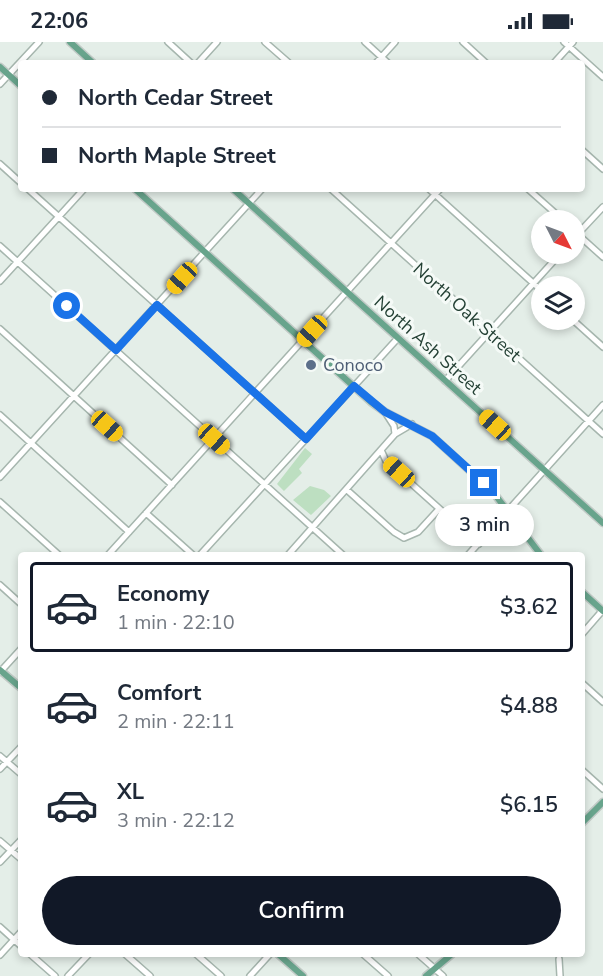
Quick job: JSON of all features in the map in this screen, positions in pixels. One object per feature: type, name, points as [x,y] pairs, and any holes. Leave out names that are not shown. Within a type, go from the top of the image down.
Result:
[{"type":"main road","points":[[70,42],[90,60]]},
{"type":"main road","points":[[0,67],[18,83]]},
{"type":"main road","points":[[138,192],[385,412],[413,424],[432,436],[450,452],[494,492],[524,535],[539,552]]},
{"type":"main road","name":"North Ash Street","points":[[236,192],[603,523]]},
{"type":"main road","points":[[585,595],[603,611]]},
{"type":"main road","points":[[0,671],[18,686]]},
{"type":"main road","points":[[585,820],[603,802]]},
{"type":"main road","points":[[281,957],[303,976]]},
{"type":"main road","points":[[426,976],[433,973],[449,957]]},
{"type":"street","points":[[23,60],[39,42]]},
{"type":"street","points":[[168,42],[188,60]]},
{"type":"street","points":[[201,60],[216,42]]},
{"type":"street","points":[[266,42],[286,60]]},
{"type":"street","points":[[365,42],[384,60]]},
{"type":"street","points":[[378,60],[395,42]]},
{"type":"street","points":[[463,42],[483,60]]},
{"type":"street","points":[[556,60],[569,43],[603,77]]},
{"type":"street","points":[[0,84],[18,65]]},
{"type":"street","points":[[585,153],[603,169]]},
{"type":"street","points":[[0,164],[18,180]]},
{"type":"street","points":[[31,192],[306,439]]},
{"type":"street","points":[[0,281],[81,192]]},
{"type":"street","points":[[0,477],[259,192]]},
{"type":"street","name":"North Oak Street","points":[[334,192],[603,434]]},
{"type":"street","points":[[433,192],[531,281]]},
{"type":"street","points":[[531,192],[552,210]]},
{"type":"street","points":[[111,552],[435,194]]},
{"type":"street","points":[[585,225],[603,207]]},
{"type":"street","points":[[585,241],[603,256]]},
{"type":"street","points":[[0,246],[340,552]]},
{"type":"street","points":[[540,276],[551,264]]},
{"type":"street","points":[[445,381],[531,285]]},
{"type":"street","points":[[0,329],[172,485]]},
{"type":"street","points":[[584,330],[603,347]]},
{"type":"street","points":[[203,552],[398,338]]},
{"type":"street","points":[[471,552],[603,405]]},
{"type":"street","points":[[385,412],[394,426],[395,434]]},
{"type":"street","points":[[0,415],[129,532]]},
{"type":"street","points":[[291,552],[395,434],[413,424]]},
{"type":"street","points":[[381,450],[386,461],[478,544]]},
{"type":"street","points":[[347,490],[393,532],[404,538],[418,532],[439,509]]},
{"type":"street","points":[[0,502],[56,552]]},
{"type":"street","points":[[146,513],[190,552]]},
{"type":"street","points":[[0,585],[18,601]]},
{"type":"street","points":[[585,631],[603,611]]},
{"type":"street","points":[[0,671],[18,652]]},
{"type":"street","points":[[585,686],[603,702]]},
{"type":"street","points":[[0,769],[18,750]]},
{"type":"street","points":[[0,756],[18,771]]},
{"type":"street","points":[[585,773],[603,789]]},
{"type":"street","points":[[0,841],[18,856]]},
{"type":"street","points":[[0,862],[18,843]]},
{"type":"street","points":[[0,927],[18,943]]},
{"type":"street","points":[[0,955],[18,935]]},
{"type":"street","points":[[33,957],[55,976]]},
{"type":"street","points":[[68,976],[86,957]]},
{"type":"street","points":[[128,957],[150,976]]},
{"type":"street","points":[[199,957],[221,976]]},
{"type":"street","points":[[250,976],[267,957]]},
{"type":"street","points":[[366,957],[388,976]]},
{"type":"street","points":[[420,957],[433,973],[443,976]]},
{"type":"street","points":[[559,959],[560,976]]},
{"type":"green space","points":[[305,448],[312,454],[299,469],[302,473],[284,491],[277,484]]},
{"type":"green space","points":[[310,486],[324,490],[331,496],[311,515],[293,500]]},
{"type":"place","name":"Conoco","points":[[311,365]]},
{"type":"route","points":[[67,306],[116,350],[157,305],[306,439],[354,386],[385,412],[413,424],[432,436],[484,483]]}]
